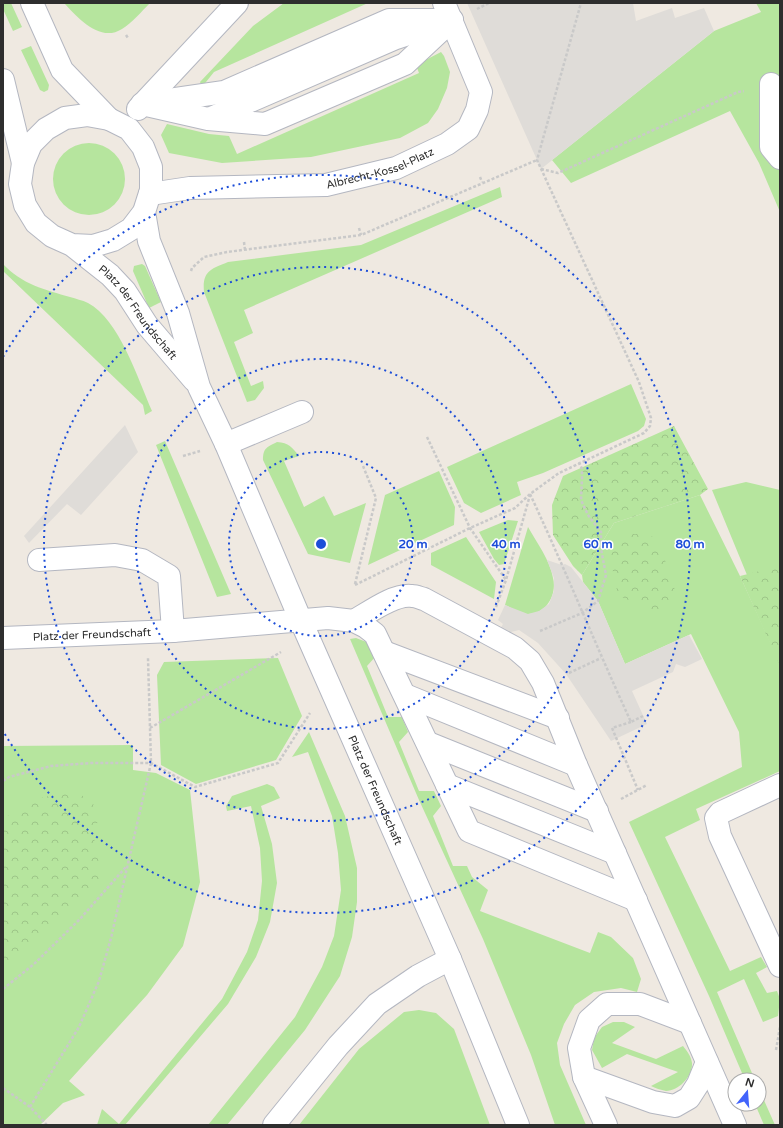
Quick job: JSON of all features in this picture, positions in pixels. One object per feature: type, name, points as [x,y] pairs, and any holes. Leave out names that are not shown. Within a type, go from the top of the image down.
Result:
[{"type":"street","name":"Platz der Freundschaft","points":[[32,3],[62,70],[83,94],[116,122],[129,129],[143,147],[151,167],[151,190],[147,203],[130,229],[113,240],[93,246],[72,245]]},
{"type":"street","points":[[116,122],[142,104],[237,3]]},
{"type":"street","points":[[142,104],[224,92],[390,20],[448,11]]},
{"type":"street","points":[[142,104],[208,119],[396,38],[448,11]]},
{"type":"street","name":"Albrecht-Kossel-Platz","points":[[147,203],[190,188],[326,185],[396,168],[446,144],[468,129],[477,110],[481,92],[448,11]]},
{"type":"street","name":"Platz der Freundschaft","points":[[3,80],[23,164]]},
{"type":"street","points":[[771,84],[771,147],[780,158]]},
{"type":"street","name":"Platz der Freundschaft","points":[[116,122],[87,115],[65,118],[46,129],[31,144],[23,164],[20,184],[25,205],[36,223],[52,236],[72,245],[110,275],[125,291],[148,325],[199,387]]},
{"type":"street","name":"Platz der Freundschaft","points":[[147,203],[149,241],[178,313],[199,387],[226,444],[301,621],[450,959],[518,1125]]},
{"type":"street","points":[[226,444],[302,412]]},
{"type":"street","points":[[39,560],[115,555],[142,560],[169,576],[173,631]]},
{"type":"street","points":[[354,621],[386,603],[402,596],[411,595],[424,599],[515,648],[530,661],[544,682],[576,765],[734,1125]]},
{"type":"street","points":[[301,621],[328,618],[354,621],[366,627],[375,634],[469,831],[636,900]]},
{"type":"street","name":"Platz der Freundschaft","points":[[3,638],[173,631],[301,621]]},
{"type":"street","points":[[384,652],[558,718]]},
{"type":"street","points":[[405,695],[576,765]]},
{"type":"street","points":[[428,743],[597,811]]},
{"type":"street","points":[[447,785],[615,853]]},
{"type":"street","points":[[780,785],[720,813],[716,818],[720,836],[780,966]]},
{"type":"street","points":[[274,1125],[338,1046],[378,1004],[418,976],[450,959]]},
{"type":"street","points":[[606,1125],[584,1077],[579,1048],[588,1020],[607,1004],[640,1004],[690,1023]]},
{"type":"street","points":[[584,1077],[653,1102],[675,1106],[689,1098],[698,1084],[707,1062]]},
{"type":"path","points":[[362,466],[376,498],[355,585],[470,528],[515,508],[530,494],[559,473],[579,462],[644,433],[650,426],[651,418],[639,382],[537,160],[581,3]]},
{"type":"path","points":[[541,169],[558,174],[738,92],[771,84]]},
{"type":"path","points":[[190,276],[192,268],[204,257],[245,250],[361,235],[482,182],[537,160]]},
{"type":"path","points":[[480,177],[482,182]]},
{"type":"path","points":[[359,228],[361,235]]},
{"type":"path","points":[[244,242],[245,250]]},
{"type":"path","points":[[427,437],[470,528],[506,580]]},
{"type":"path","points":[[540,631],[582,613],[598,601],[606,575],[601,549],[601,532],[588,515],[581,500],[582,469],[579,462]]},
{"type":"path","points":[[495,610],[506,580],[530,494]]},
{"type":"path","points":[[530,494],[601,658],[631,722]]},
{"type":"path","points":[[150,728],[281,652]]},
{"type":"path","points":[[30,1107],[79,1027],[99,981],[111,938],[126,866],[151,763],[148,658]]},
{"type":"path","points":[[566,674],[601,658]]},
{"type":"path","points":[[3,781],[9,777],[52,766],[91,763],[151,763],[195,787],[278,764],[310,713]]},
{"type":"path","points":[[638,790],[612,728],[631,722],[643,716]]},
{"type":"path","points":[[3,989],[34,964],[79,920],[126,866]]},
{"type":"path","points":[[776,1050],[780,1027]]},
{"type":"path","points":[[3,1088],[30,1107],[47,1125]]},
{"type":"green space","points":[[3,3],[11,3],[22,27],[13,31],[3,9]]},
{"type":"green space","points":[[64,3],[150,3],[122,29],[114,33],[106,33],[98,31],[83,22]]},
{"type":"green space","points":[[284,3],[368,3],[214,72],[202,87],[200,82],[253,26]]},
{"type":"green space","points":[[756,3],[780,3],[780,212],[759,163],[730,111],[571,183],[552,160],[714,31],[761,12]]},
{"type":"green space","points":[[31,46],[49,85],[48,90],[44,92],[40,90],[21,50]]},
{"type":"green space","points":[[441,52],[450,72],[447,88],[438,109],[428,123],[400,138],[311,157],[222,163],[169,153],[161,135],[167,124],[209,134],[229,136],[237,154],[419,73],[416,65]]},
{"type":"green space","points":[[89,143],[109,149],[119,159],[125,179],[119,199],[109,209],[89,215],[69,209],[59,199],[53,179],[59,159],[69,149]]},
{"type":"green space","points":[[500,187],[502,197],[244,310],[253,333],[234,342],[251,386],[263,381],[264,388],[255,400],[247,402],[204,292],[206,275],[212,269],[228,262],[361,245]]},
{"type":"green space","points":[[3,264],[18,277],[34,285],[86,302],[99,311],[109,322],[126,351],[152,411],[145,415],[143,405],[3,271]]},
{"type":"green space","points":[[142,264],[145,266],[161,302],[149,308],[133,271],[134,266]]},
{"type":"green space","points":[[631,384],[646,419],[644,426],[638,431],[543,473],[517,482],[521,495],[481,513],[464,503],[447,467]]},
{"type":"green space","points":[[674,426],[708,489],[700,495],[614,523],[582,575],[573,566],[553,535],[552,505],[563,476]]},
{"type":"green space","points":[[165,441],[231,594],[217,597],[156,445]]},
{"type":"green space","points":[[277,442],[285,443],[290,446],[299,456],[284,461],[304,507],[324,496],[334,516],[366,503],[350,563],[308,554],[263,460],[266,448]]},
{"type":"green space","points":[[439,471],[455,507],[454,525],[368,565],[385,495]]},
{"type":"green space","points":[[746,482],[780,490],[780,655],[712,490]]},
{"type":"green space","points":[[700,495],[740,576],[780,664],[780,771],[696,809],[700,820],[665,837],[730,971],[761,957],[767,967],[756,973],[767,993],[777,991],[780,999],[778,1016],[763,1022],[744,979],[717,992],[752,1072],[742,1072],[709,996],[629,822],[742,767],[739,732],[691,634],[625,664],[598,601],[583,582],[582,575],[614,523]]},
{"type":"green space","points":[[508,520],[518,521],[504,564],[499,565],[479,532]]},
{"type":"green space","points":[[528,527],[549,565],[554,584],[552,596],[545,607],[535,613],[525,614],[505,605]]},
{"type":"green space","points":[[628,534],[649,534],[660,543],[675,590],[675,602],[665,608],[650,611],[618,595],[610,558],[613,541]]},
{"type":"green space","points":[[466,537],[496,582],[494,599],[431,565],[431,553]]},
{"type":"green space","points":[[780,566],[780,666],[740,576]]},
{"type":"green space","points":[[356,638],[369,643],[376,656],[367,666],[388,717],[402,717],[408,732],[399,742],[419,791],[434,791],[441,806],[433,816],[453,866],[467,866],[472,877],[488,890],[480,911],[590,953],[598,932],[611,937],[633,958],[641,979],[637,992],[621,988],[594,992],[575,1005],[564,1024],[557,1043],[560,1065],[586,1125],[555,1125],[531,1055],[483,939],[419,800],[350,639]]},
{"type":"green space","points":[[278,658],[302,716],[276,760],[196,784],[161,765],[157,675],[164,662]]},
{"type":"green space","points":[[309,732],[345,816],[357,868],[357,902],[352,937],[340,976],[305,1030],[227,1125],[208,1125],[295,1017],[322,967],[334,936],[341,890],[338,853],[332,816],[308,752],[292,757]]},
{"type":"green space","points":[[3,740],[4,746],[133,745],[133,770],[156,773],[190,790],[200,882],[183,946],[147,995],[69,1081],[85,1095],[63,1103],[40,1125],[3,1125]]},
{"type":"green space","points":[[267,784],[274,787],[280,798],[261,806],[272,844],[277,883],[270,922],[256,957],[228,1004],[125,1125],[97,1125],[102,1109],[119,1124],[222,999],[247,952],[258,920],[262,881],[260,848],[251,806],[227,811],[226,806],[232,796]]},
{"type":"green space","points":[[74,789],[94,805],[99,819],[93,833],[102,877],[58,923],[3,970],[3,819],[30,801]]},
{"type":"green space","points":[[419,1010],[436,1013],[454,1029],[490,1125],[299,1125],[359,1049],[404,1012]]},
{"type":"green space","points":[[613,1022],[624,1022],[635,1027],[612,1043],[656,1059],[683,1046],[690,1056],[692,1063],[692,1068],[688,1078],[680,1086],[671,1090],[666,1091],[658,1089],[651,1086],[678,1072],[627,1054],[602,1068],[592,1050],[594,1038],[602,1027]]},
{"type":"green space","points":[[767,1107],[775,1125],[764,1125],[758,1112],[767,1112]]},
{"type":"shaded area","points":[[467,3],[633,3],[636,21],[672,8],[675,18],[704,8],[714,31],[541,169]]},
{"type":"shaded area","points":[[125,425],[138,452],[81,515],[67,504],[29,543],[24,536]]},
{"type":"shaded area","points":[[547,560],[571,567],[598,601],[625,664],[689,635],[702,659],[685,667],[676,664],[673,672],[632,691],[647,724],[611,741],[566,674],[538,643],[519,630],[503,634],[498,633],[503,624],[498,620],[505,605],[528,614],[539,611],[549,604],[554,591],[554,578]]}]
